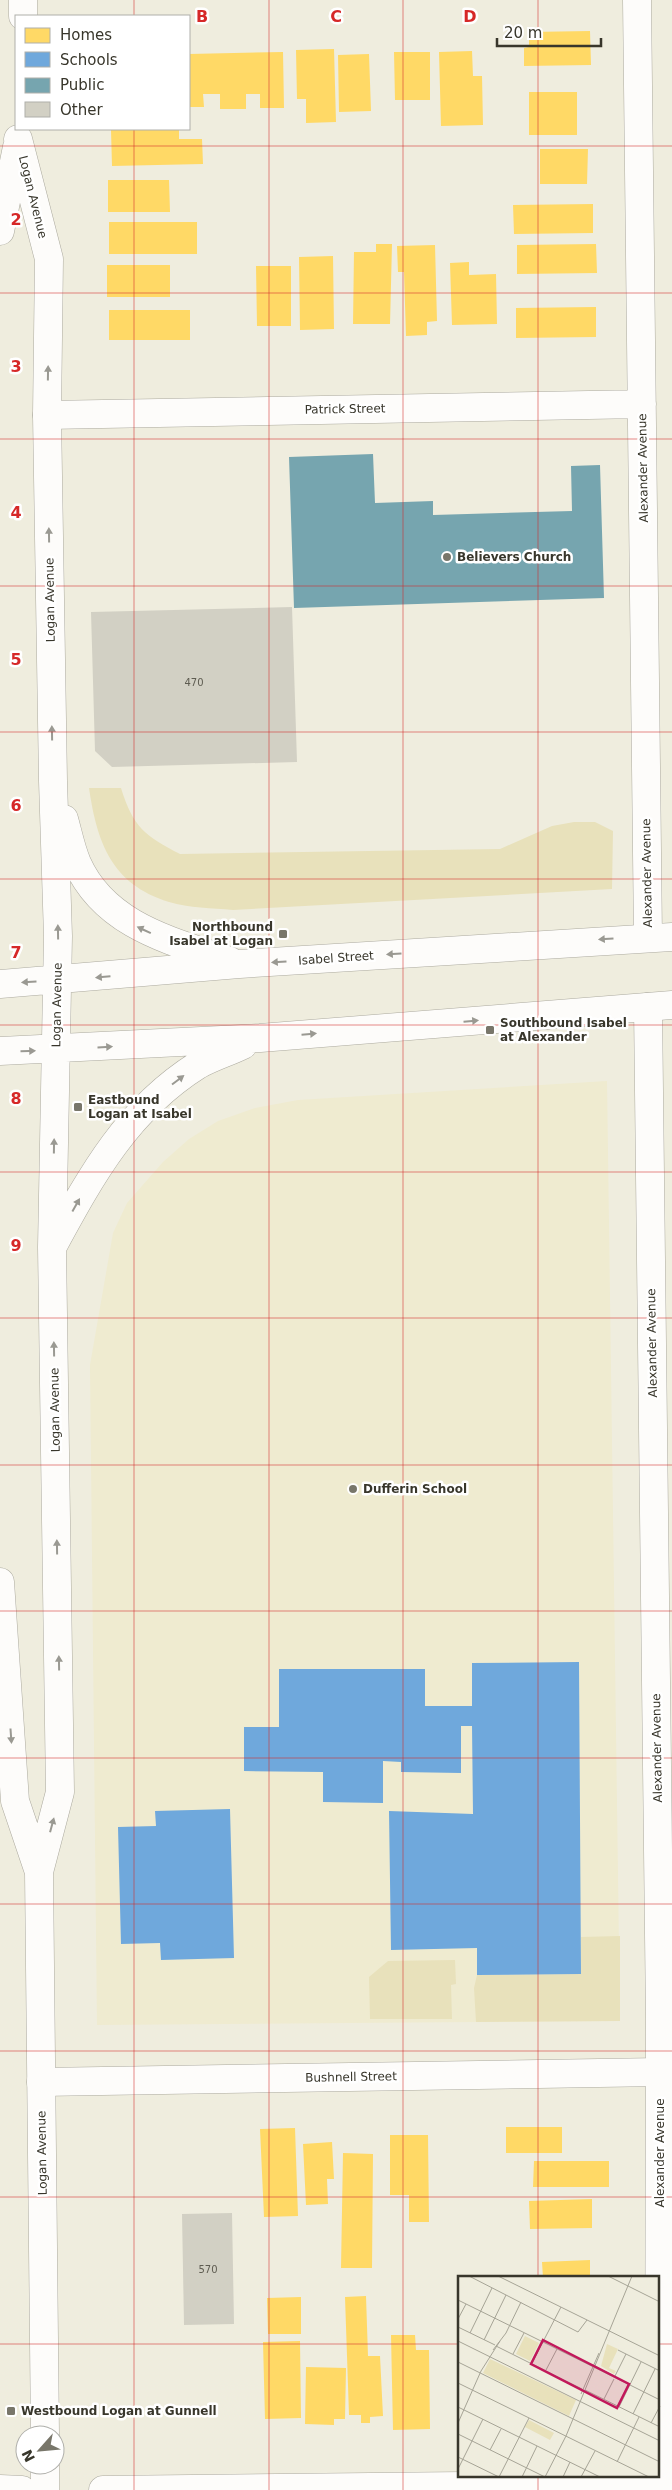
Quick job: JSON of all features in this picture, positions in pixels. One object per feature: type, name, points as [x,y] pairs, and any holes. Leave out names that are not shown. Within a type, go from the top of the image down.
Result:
[{"type":"main road","points":[[23,0],[23,15]]},
{"type":"main road","name":"Alexander Avenue","points":[[637,0],[642,404],[660,937]]},
{"type":"main road","name":"Logan Avenue","points":[[0,231],[19,134]]},
{"type":"main road","name":"Logan Avenue","points":[[19,134],[49,259],[47,415],[58,980],[52,1248],[60,1792],[39,1872],[45,2425]]},
{"type":"main road","name":"Patrick Street","points":[[47,415],[642,404]]},
{"type":"main road","points":[[53,781],[77,862],[86,879],[110,907],[138,928],[239,964]]},
{"type":"main road","name":"Isabel Street","points":[[0,984],[239,964],[660,937]]},
{"type":"main road","points":[[0,1052],[260,1038],[660,1006]]},
{"type":"main road","name":"Alexander Avenue","points":[[660,1006],[660,2276]]},
{"type":"main road","points":[[52,1248],[98,1165],[123,1131],[139,1114],[176,1080],[200,1064],[260,1038]]},
{"type":"main road","name":"Logan Avenue","points":[[0,1582],[15,1800],[39,1872]]},
{"type":"main road","name":"Bushnell Street","points":[[41,2082],[660,2072]]},
{"type":"main road","points":[[45,2475],[45,2490]]},
{"type":"main road","points":[[104,2490],[659,2487]]},
{"type":"main road","points":[[0,2489],[22,2490]]},
{"type":"shaded area","points":[[89,788],[121,788],[130,812],[142,829],[158,842],[180,854],[500,849],[552,826],[574,822],[595,822],[613,831],[612,889],[233,910],[177,904],[149,894],[133,884],[120,872],[110,858],[103,843],[92,808]]},
{"type":"shaded area","name":"Dufferin School","points":[[607,1081],[620,2021],[97,2025],[90,1365],[113,1233],[127,1203],[163,1162],[189,1139],[218,1121],[255,1108],[298,1100]]},
{"type":"shaded area","points":[[620,1936],[620,2021],[476,2022],[474,1988],[477,1975],[581,1974],[581,1937]]},
{"type":"shaded area","points":[[455,1960],[456,1984],[451,1985],[452,2019],[370,2019],[369,1977],[388,1961]]},
{"type":"building: Homes","points":[[590,31],[591,65],[524,66],[524,48],[529,47],[529,32]]},
{"type":"building: Homes","points":[[334,49],[336,122],[306,123],[306,99],[297,99],[296,50]]},
{"type":"building: Homes","points":[[472,51],[473,76],[482,76],[483,125],[441,126],[439,52]]},
{"type":"building: Homes","points":[[283,52],[284,108],[260,108],[260,94],[246,94],[246,109],[220,109],[220,94],[203,94],[204,107],[190,107],[190,54]]},
{"type":"building: Homes","points":[[394,52],[430,52],[430,100],[395,100]]},
{"type":"building: Homes","points":[[369,54],[371,111],[339,112],[338,55]]},
{"type":"building: Homes","points":[[529,92],[577,92],[577,135],[529,135]]},
{"type":"building: Homes","points":[[111,130],[179,130],[179,139],[202,139],[203,164],[112,166]]},
{"type":"building: Homes","points":[[540,149],[588,149],[587,184],[540,184]]},
{"type":"building: Homes","points":[[108,180],[169,180],[170,212],[108,212]]},
{"type":"building: Homes","points":[[593,204],[593,233],[514,234],[513,205]]},
{"type":"building: Homes","points":[[109,222],[197,222],[197,254],[109,254]]},
{"type":"building: Homes","points":[[376,244],[392,244],[390,324],[353,324],[354,252],[376,252]]},
{"type":"building: Homes","points":[[596,244],[597,273],[517,274],[517,245]]},
{"type":"building: Homes","points":[[435,245],[437,321],[427,322],[427,335],[406,336],[404,272],[398,272],[397,246]]},
{"type":"building: Homes","points":[[333,256],[334,329],[300,330],[299,257]]},
{"type":"building: Homes","points":[[469,262],[469,275],[496,274],[497,324],[452,325],[450,263]]},
{"type":"building: Homes","points":[[107,265],[170,265],[170,297],[107,297]]},
{"type":"building: Homes","points":[[256,266],[291,266],[291,326],[257,326]]},
{"type":"building: Homes","points":[[596,307],[596,337],[516,338],[516,308]]},
{"type":"building: Homes","points":[[109,310],[190,310],[190,340],[109,340]]},
{"type":"building: Homes","points":[[506,2127],[562,2127],[562,2153],[506,2153]]},
{"type":"building: Homes","points":[[295,2128],[298,2216],[264,2217],[260,2129]]},
{"type":"building: Homes","points":[[390,2135],[428,2135],[429,2222],[409,2222],[409,2195],[390,2195]]},
{"type":"building: Homes","points":[[332,2142],[334,2179],[327,2179],[328,2204],[306,2205],[303,2144]]},
{"type":"building: Homes","points":[[343,2153],[373,2154],[372,2268],[341,2268]]},
{"type":"building: Homes","points":[[534,2161],[609,2161],[609,2187],[533,2187]]},
{"type":"building: Homes","points":[[592,2199],[592,2228],[530,2229],[529,2201]]},
{"type":"building: Homes","points":[[590,2260],[590,2276],[543,2276],[542,2262]]},
{"type":"building: Homes","points":[[366,2296],[368,2356],[380,2356],[383,2416],[370,2417],[370,2423],[361,2423],[361,2415],[349,2415],[345,2297]]},
{"type":"building: Homes","points":[[301,2297],[301,2334],[268,2334],[267,2298]]},
{"type":"building: Homes","points":[[391,2335],[415,2335],[416,2350],[429,2350],[430,2429],[393,2430]]},
{"type":"building: Homes","points":[[300,2341],[301,2418],[265,2419],[263,2342]]},
{"type":"building: Homes","points":[[306,2367],[346,2368],[345,2419],[334,2419],[334,2425],[305,2424]]},
{"type":"building: Schools","points":[[579,1662],[581,1974],[477,1975],[477,1948],[391,1950],[389,1811],[473,1814],[472,1726],[461,1726],[461,1773],[401,1772],[401,1762],[383,1761],[383,1803],[323,1802],[323,1772],[244,1771],[244,1727],[279,1727],[279,1669],[425,1669],[425,1706],[472,1706],[472,1663]]},
{"type":"building: Schools","points":[[230,1809],[234,1958],[161,1960],[160,1943],[121,1944],[118,1827],[156,1826],[155,1811]]},
{"type":"building: Public","name":"Believers Church","points":[[373,454],[375,503],[433,501],[433,515],[572,511],[571,466],[600,465],[604,598],[294,608],[289,457]]},
{"type":"building: Other","points":[[292,607],[297,762],[112,767],[95,751],[91,612]]},
{"type":"building: Other","points":[[232,2213],[234,2324],[184,2325],[182,2214]]},
{"type":"place","name":"Believers Church","points":[[447,557]]},
{"type":"place","name":"Northbound Isabel at Logan","points":[[283,934]]},
{"type":"place","name":"Southbound Isabel at Alexander","points":[[490,1030]]},
{"type":"place","name":"Eastbound Logan at Isabel","points":[[78,1107]]},
{"type":"place","name":"Dufferin School","points":[[353,1489]]},
{"type":"place","name":"Westbound Logan at Gunnell","points":[[11,2411]]}]
